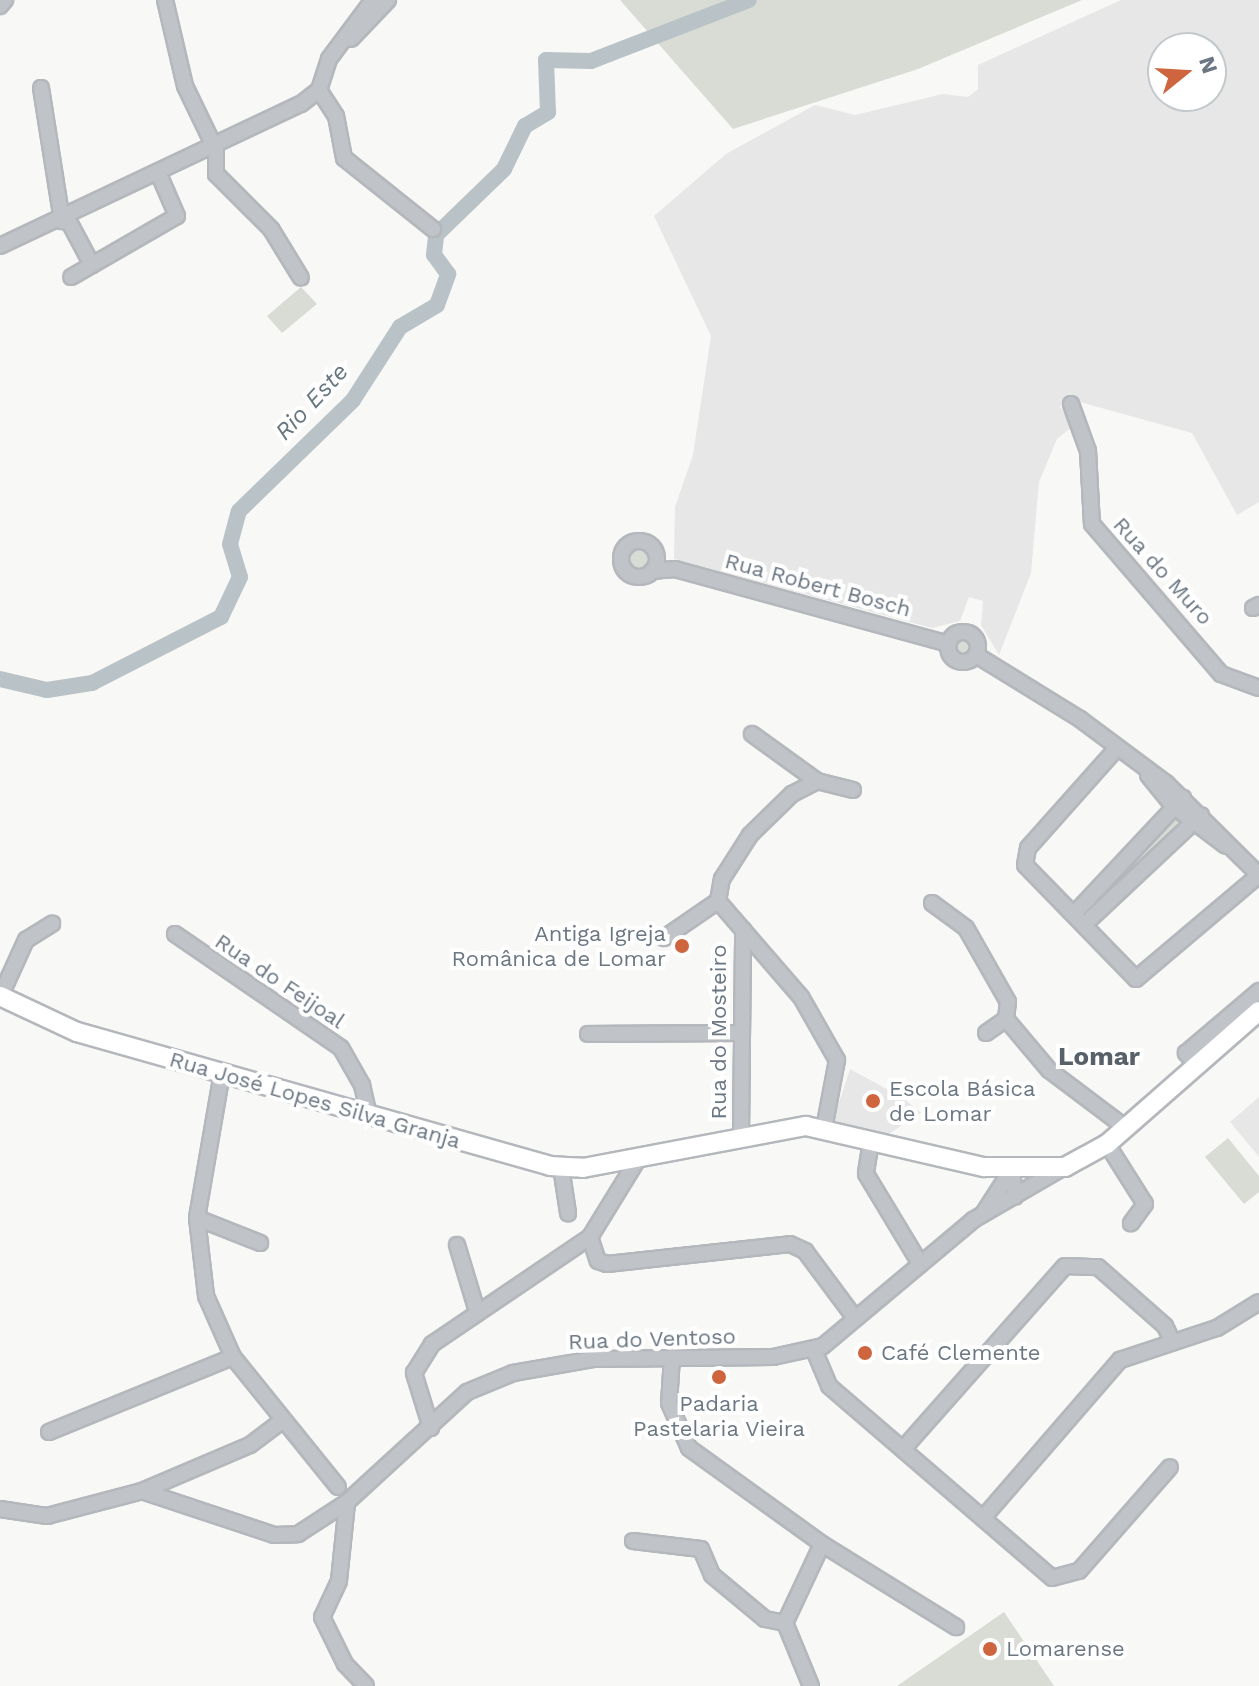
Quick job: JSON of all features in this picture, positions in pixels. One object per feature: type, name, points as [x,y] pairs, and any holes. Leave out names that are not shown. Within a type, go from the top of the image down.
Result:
[{"type":"main road","name":"Rua José Lopes Silva Granja","points":[[0,996],[49,1023],[561,1167],[638,1159],[741,1134],[824,1129],[984,1167],[1065,1167]]},
{"type":"main road","points":[[1065,1167],[1107,1144],[1259,1011]]},
{"type":"street","points":[[0,6],[5,0]]},
{"type":"street","points":[[165,0],[185,86],[214,146],[216,174],[282,246],[301,278]]},
{"type":"street","points":[[0,246],[64,220],[319,90],[333,54],[373,0]]},
{"type":"street","points":[[333,54],[388,0]]},
{"type":"street","points":[[41,88],[64,220],[92,265]]},
{"type":"street","points":[[319,90],[336,116],[344,158],[433,229]]},
{"type":"street","points":[[71,277],[177,216],[158,172]]},
{"type":"street","name":"Rua do Muro","points":[[1071,404],[1088,451],[1092,524],[1221,674],[1259,688]]},
{"type":"street","name":"Rua Robert Bosch","points":[[675,569],[637,541],[621,556],[630,575],[675,569],[949,644],[967,633],[977,641],[976,655],[956,660],[949,644]]},
{"type":"street","points":[[652,571],[655,552]]},
{"type":"street","points":[[976,655],[1117,748],[1259,875],[1136,979],[1080,918],[1029,873],[1024,856],[1117,748]]},
{"type":"street","points":[[752,734],[817,781],[853,790]]},
{"type":"street","points":[[664,938],[718,901],[722,879],[750,835],[792,794],[817,781]]},
{"type":"street","points":[[1080,918],[1178,802]]},
{"type":"street","points":[[1080,918],[1198,821]]},
{"type":"street","points":[[718,901],[801,997],[837,1060],[824,1129]]},
{"type":"street","points":[[932,903],[966,928],[1008,1002],[1006,1019],[1049,1070],[1126,1128]]},
{"type":"street","points":[[0,996],[26,940],[52,924]]},
{"type":"street","name":"Rua do Mosteiro","points":[[741,1134],[737,1033],[743,930]]},
{"type":"street","name":"Rua do Feijoal","points":[[175,934],[341,1048],[362,1085],[369,1115]]},
{"type":"street","points":[[1198,1066],[1186,1053],[1259,991]]},
{"type":"street","points":[[986,1033],[1006,1019]]},
{"type":"street","points":[[588,1034],[737,1033]]},
{"type":"street","points":[[222,1073],[197,1218],[206,1296],[233,1357],[338,1487]]},
{"type":"street","points":[[871,1141],[866,1174],[919,1262]]},
{"type":"street","points":[[1107,1144],[1145,1204],[1131,1223]]},
{"type":"street","points":[[431,1428],[414,1373],[432,1344],[476,1308],[590,1237],[638,1159]]},
{"type":"street","points":[[561,1167],[568,1213]]},
{"type":"street","points":[[984,1167],[995,1193]]},
{"type":"street","points":[[1065,1167],[982,1215],[919,1262],[814,1350],[829,1386],[1052,1578],[1067,1579],[1170,1467]]},
{"type":"street","points":[[982,1215],[1012,1169]]},
{"type":"street","points":[[1012,1169],[1015,1197]]},
{"type":"street","points":[[197,1218],[260,1243]]},
{"type":"street","points":[[590,1237],[598,1261],[607,1264],[790,1244],[805,1251],[855,1318]]},
{"type":"street","points":[[457,1245],[476,1308]]},
{"type":"street","points":[[903,1449],[1065,1266],[1098,1267],[1165,1326],[1172,1341]]},
{"type":"street","points":[[983,1518],[1120,1360],[1217,1328],[1259,1302]]},
{"type":"street","name":"Rua do Ventoso","points":[[142,1491],[274,1535],[298,1534],[347,1502],[467,1392],[513,1373],[593,1359],[814,1350]]},
{"type":"street","points":[[49,1432],[233,1357]]},
{"type":"street","points":[[672,1357],[669,1403],[689,1448],[822,1544],[956,1627]]},
{"type":"street","points":[[0,1509],[47,1516],[142,1491],[250,1445],[282,1421]]},
{"type":"street","points":[[347,1502],[339,1581],[322,1617],[345,1664],[366,1686]]},
{"type":"street","points":[[633,1541],[701,1549],[712,1575],[765,1619],[785,1623]]},
{"type":"street","points":[[811,1686],[785,1623],[822,1544]]},
{"type":"shaded area","points":[[620,0],[1082,0],[918,69],[733,129]]},
{"type":"shaded area","points":[[1121,0],[1259,0],[1259,502],[1237,515],[1192,433],[1069,399],[1060,407],[1073,426],[1057,439],[1039,482],[1031,573],[999,655],[981,625],[983,601],[969,597],[960,621],[932,628],[674,559],[675,507],[693,455],[711,336],[654,216],[726,154],[815,105],[855,115],[943,94],[968,97],[978,89],[978,65]]},
{"type":"shaded area","points":[[301,287],[317,304],[282,333],[267,316]]},
{"type":"shaded area","points":[[635,550],[643,550],[649,560],[643,570],[635,570],[629,564],[629,556]]},
{"type":"shaded area","points":[[960,638],[968,638],[973,647],[971,654],[960,656],[955,651],[955,643]]},
{"type":"shaded area","points":[[1172,813],[1187,827],[1085,919],[1079,913]]},
{"type":"shaded area","name":"Escola Básica de Lomar","points":[[850,1069],[903,1098],[921,1113],[884,1137],[832,1124]]},
{"type":"shaded area","points":[[1259,1097],[1259,1157],[1230,1122]]},
{"type":"shaded area","points":[[1228,1138],[1259,1176],[1259,1192],[1244,1204],[1205,1157]]},
{"type":"shaded area","name":"Lomarense","points":[[1004,1612],[1054,1686],[897,1686]]},
{"type":"waterway","name":"Rio Este","points":[[0,679],[47,690],[92,683],[221,617],[240,577],[230,544],[239,511],[353,400],[400,327],[437,305],[448,274],[434,255],[436,235],[504,169],[525,126],[548,112],[546,60],[591,61],[749,0]]},
{"type":"place","name":"Antiga Igreja Românica de Lomar","points":[[682,946]]},
{"type":"place","name":"Escola Básica de Lomar","points":[[873,1101]]},
{"type":"place","name":"Café Clemente","points":[[865,1353]]},
{"type":"place","name":"Padaria Pastelaria Vieira","points":[[719,1377]]},
{"type":"place","name":"Lomarense","points":[[990,1649]]},
{"type":"district","name":"Lomar","points":[[1099,1057]]}]
